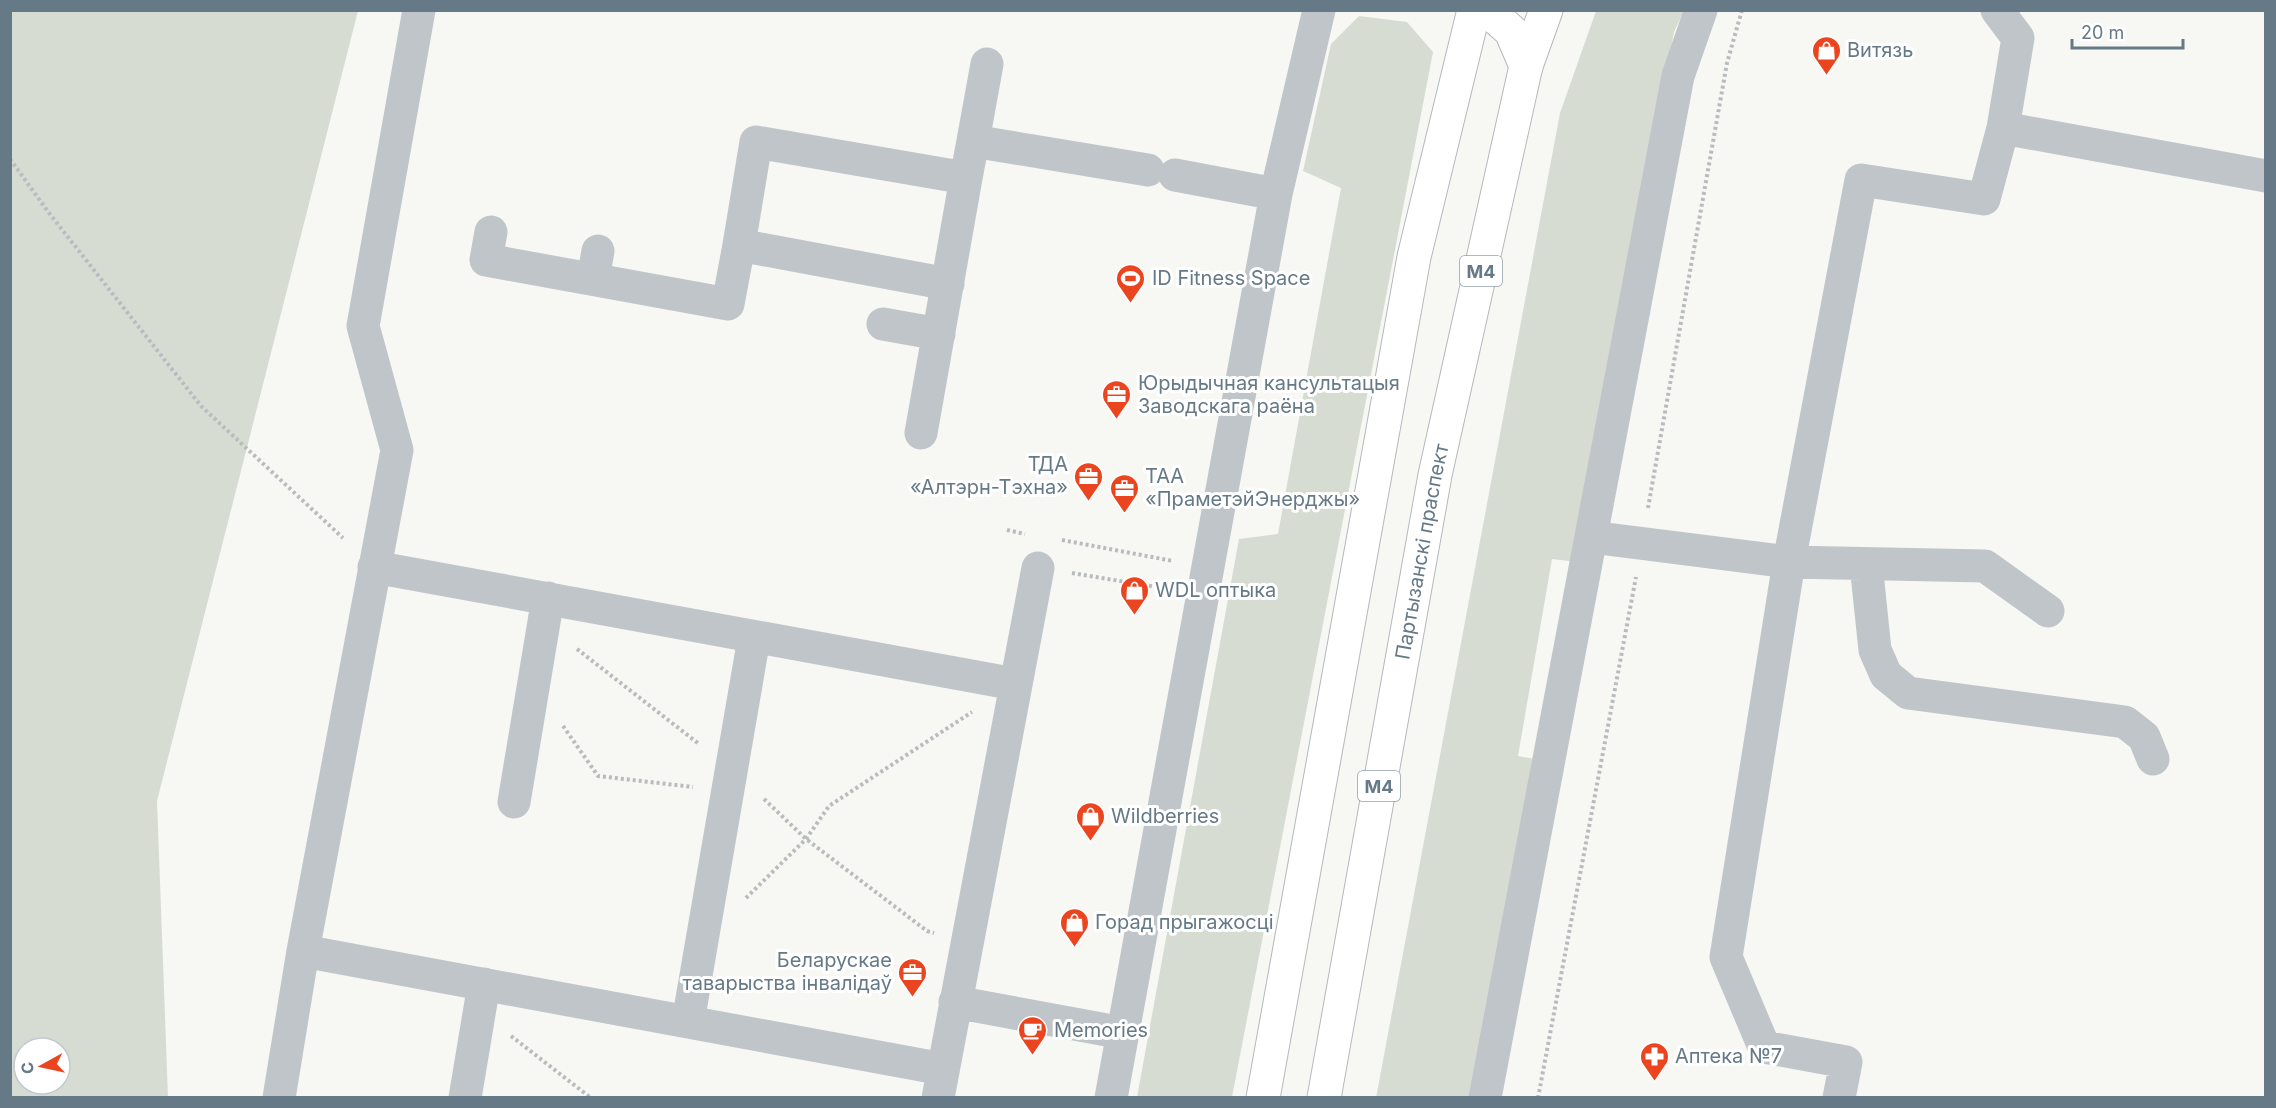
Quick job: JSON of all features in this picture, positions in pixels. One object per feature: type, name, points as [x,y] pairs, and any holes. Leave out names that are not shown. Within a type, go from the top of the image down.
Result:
[{"type":"main road","points":[[1263,1098],[1414,257],[1474,10]]},
{"type":"main road","points":[[1487,10],[1511,30],[1526,66]]},
{"type":"main road","name":"Партызанскі праспект","points":[[1324,1098],[1435,475],[1526,66],[1546,10]]},
{"type":"lane","points":[[279,1098],[303,951],[397,450],[363,326],[419,10]]},
{"type":"lane","points":[[1111,1098],[1276,194],[1319,10]]},
{"type":"lane","points":[[1485,1098],[1678,76],[1701,10]]},
{"type":"lane","points":[[1839,1098],[1846,1062],[1764,1047],[1726,957],[1789,562],[1861,180],[1984,199],[2003,128],[2018,38],[1997,10]]},
{"type":"lane","points":[[921,433],[987,64]]},
{"type":"lane","points":[[2003,128],[2265,176]]},
{"type":"lane","points":[[973,141],[1161,172],[1276,194]]},
{"type":"lane","points":[[491,232],[486,260],[595,265],[728,304],[756,142],[966,178]]},
{"type":"lane","points":[[739,246],[948,284]]},
{"type":"lane","points":[[883,324],[939,334]]},
{"type":"lane","points":[[1591,537],[1789,562],[1985,566],[2048,611]]},
{"type":"lane","points":[[1866,564],[1875,650],[1886,675],[1908,693],[2125,722],[2144,737],[2153,759]]},
{"type":"lane","points":[[374,567],[1015,684]]},
{"type":"lane","points":[[303,951],[688,1022],[941,1083],[1038,568]]},
{"type":"lane","points":[[514,802],[548,598]]},
{"type":"lane","points":[[688,1022],[754,638]]},
{"type":"lane","points":[[465,1098],[484,984]]},
{"type":"lane","points":[[955,1002],[1123,1033]]},
{"type":"path","points":[[10,159],[49,213],[201,406],[374,567]]},
{"type":"path","points":[[1007,530],[1030,534]]},
{"type":"path","points":[[1054,539],[1179,562]]},
{"type":"path","points":[[1038,568],[1175,590]]},
{"type":"path","points":[[533,683],[598,776],[729,792]]},
{"type":"path","points":[[742,902],[806,839],[828,806],[1015,684]]},
{"type":"path","points":[[484,984],[511,1038],[591,1098]]},
{"type":"shaded area","points":[[10,11],[358,11],[157,801],[168,1097],[11,1097]]},
{"type":"shaded area","points":[[1596,11],[1684,11],[1674,32],[1577,562],[1552,559],[1518,756],[1540,760],[1474,1097],[1376,1098],[1560,113]]},
{"type":"shaded area","points":[[1359,16],[1407,22],[1433,52],[1232,1097],[1137,1097],[1239,539],[1278,534],[1341,188],[1303,171],[1331,44]]},
{"type":"place","name":"Витязь","points":[[1826,76]]},
{"type":"place","name":"ID Fitness Space","points":[[1131,304]]},
{"type":"place","name":"Юрыдычная кансультацыя Заводскага раёна","points":[[1117,420]]},
{"type":"place","name":"ТДА «Алтэрн-Тэхна»","points":[[1089,502]]},
{"type":"place","name":"ТАА «ПраметэйЭнерджы»","points":[[1124,514]]},
{"type":"place","name":"WDL оптыка","points":[[1134,616]]},
{"type":"place","name":"Wildberries","points":[[1090,842]]},
{"type":"place","name":"Горад прыгажосці","points":[[1074,948]]},
{"type":"place","name":"Беларускае таварыства інвалідаў","points":[[913,998]]},
{"type":"place","name":"Memories","points":[[1033,1056]]},
{"type":"place","name":"Аптека №7","points":[[1654,1082]]}]
